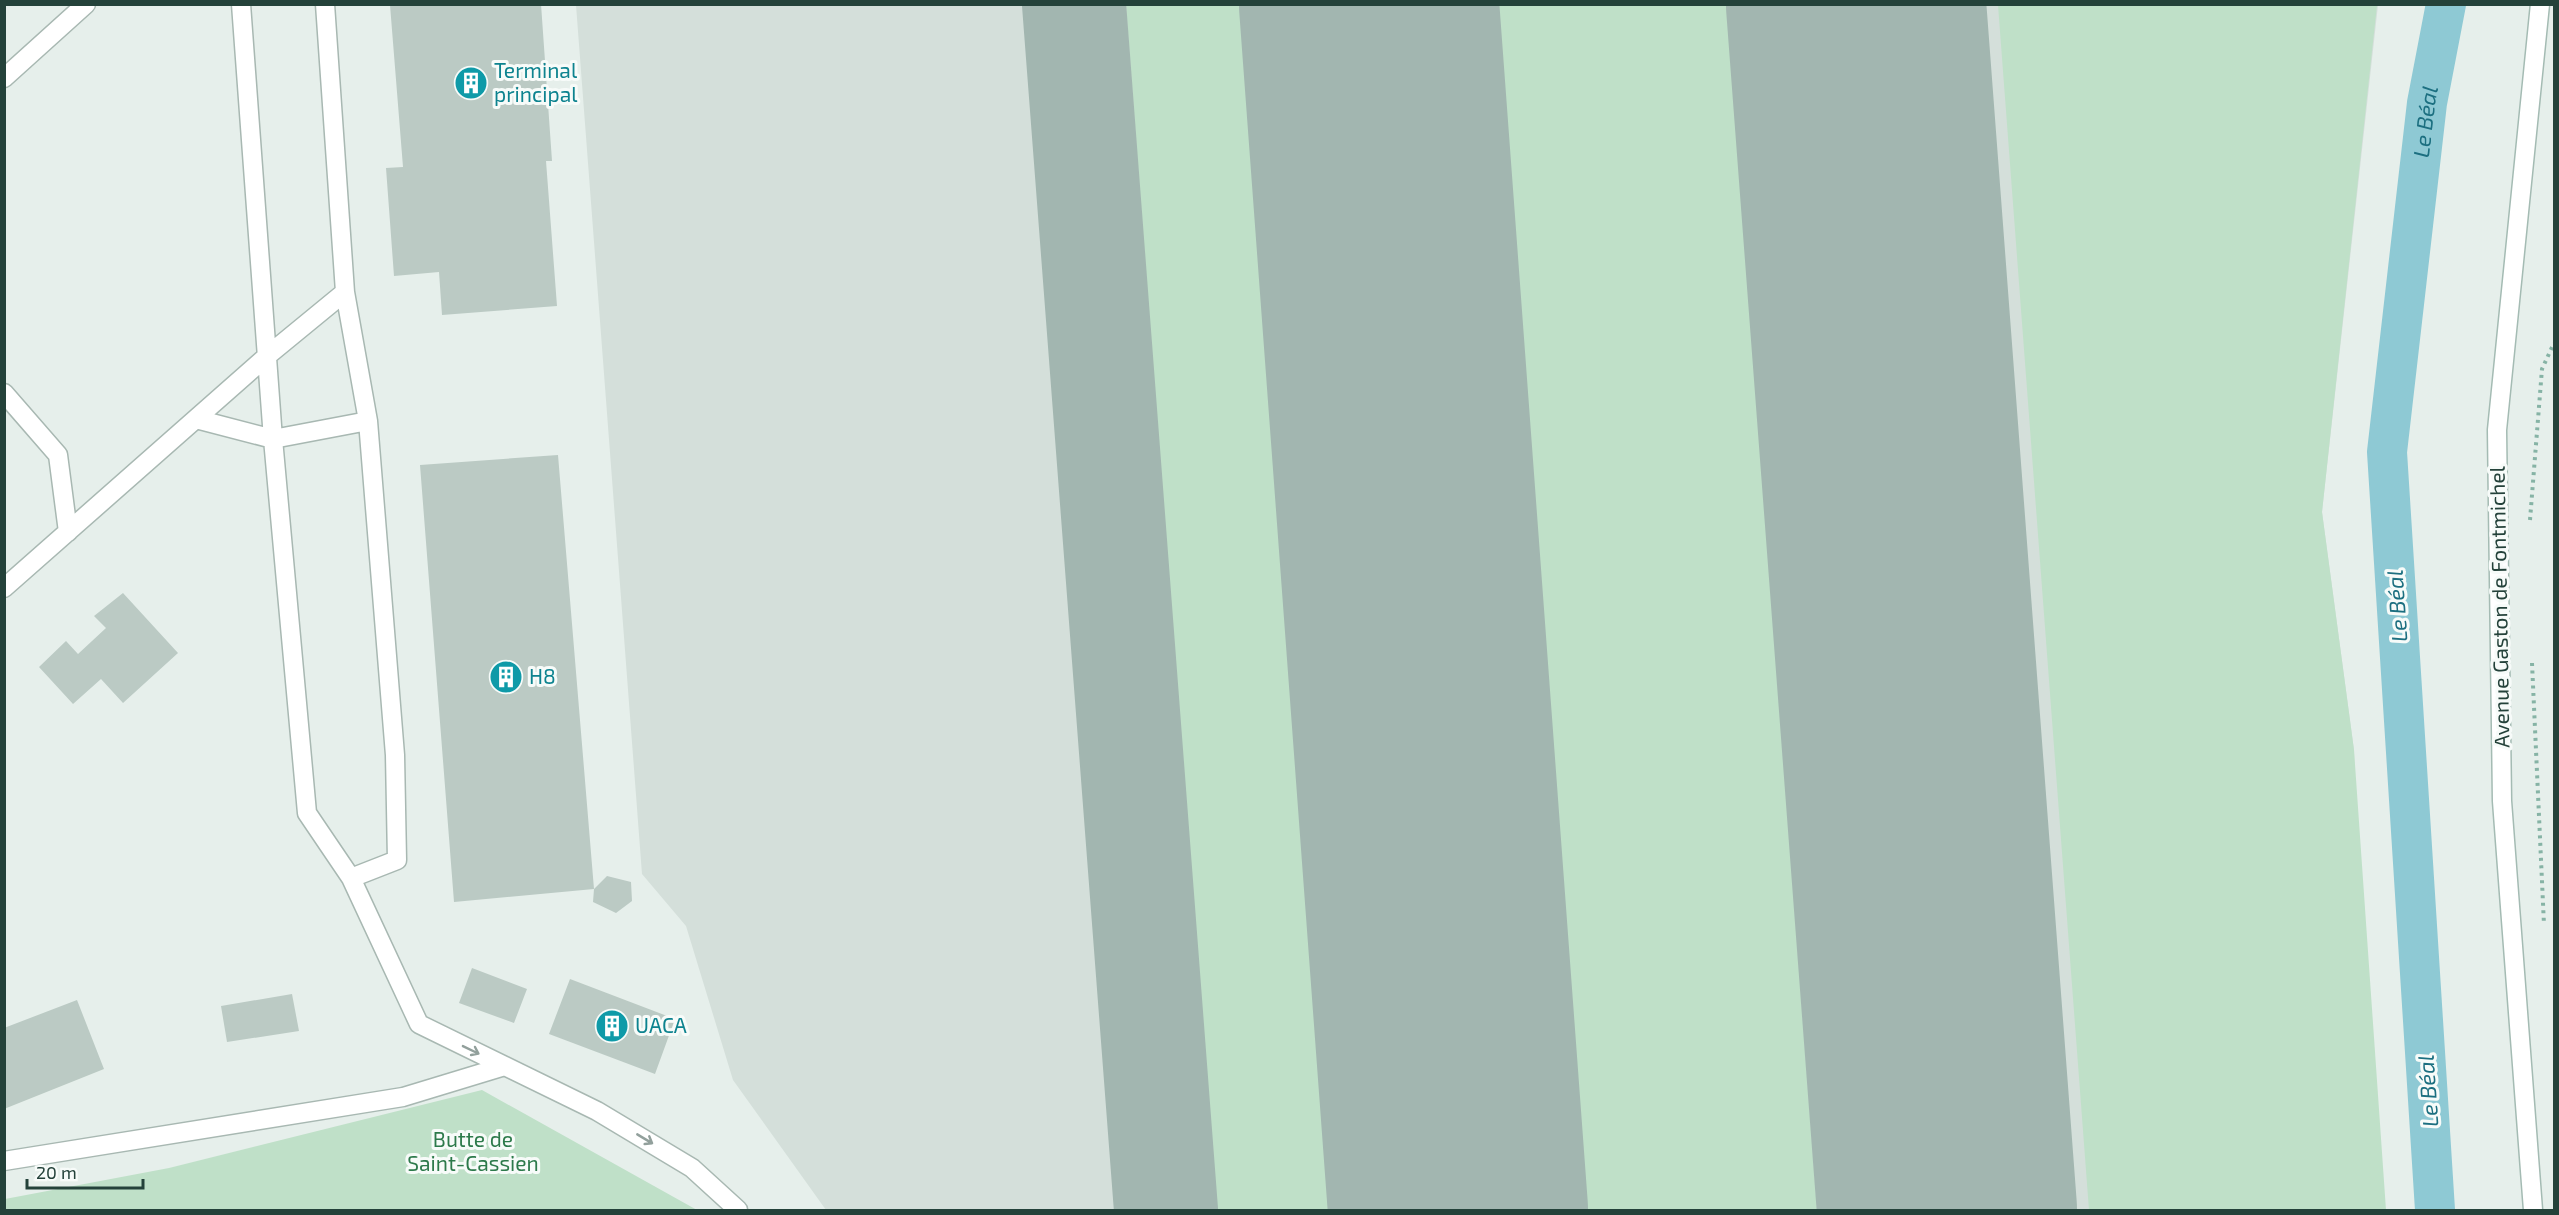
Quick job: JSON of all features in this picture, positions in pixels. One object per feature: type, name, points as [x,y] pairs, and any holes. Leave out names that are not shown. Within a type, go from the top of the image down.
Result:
[{"type":"main road","points":[[4,78],[86,4]]},
{"type":"main road","points":[[241,4],[273,439],[307,813],[351,878],[419,1024],[597,1111],[692,1168],[738,1210]]},
{"type":"main road","points":[[325,4],[345,292],[368,421],[394,755],[398,860],[351,878]]},
{"type":"main road","name":"Avenue Gaston de Fontmichel","points":[[2533,1210],[2502,801],[2497,430],[2540,4]]},
{"type":"main road","points":[[4,588],[267,356],[345,292]]},
{"type":"main road","points":[[4,393],[58,455],[68,532]]},
{"type":"main road","points":[[196,420],[273,439],[368,421]]},
{"type":"main road","points":[[4,1161],[403,1097],[505,1066]]},
{"type":"path","points":[[2530,529],[2542,369],[2554,343]]},
{"type":"path","points":[[2532,655],[2544,929]]},
{"type":"shaded area","points":[[576,5],[1023,5],[1106,995],[1192,992],[1119,5],[2378,5],[2322,512],[2354,750],[2366,1210],[826,1210],[733,1080],[686,926],[642,874]]},
{"type":"green space","points":[[1126,5],[1727,5],[1817,1210],[1216,1210]]},
{"type":"green space","points":[[1998,5],[2377,5],[2322,512],[2354,750],[2386,1210],[2089,1210]]},
{"type":"green space","name":"Butte de Saint-Cassien","points":[[482,1090],[697,1210],[5,1210],[5,1199],[169,1168]]},
{"type":"building","name":"Terminal principal","points":[[541,4],[552,161],[546,161],[557,306],[442,315],[439,272],[394,276],[386,168],[403,167],[390,5]]},
{"type":"building","name":"H8","points":[[558,455],[594,889],[454,902],[420,465]]},
{"type":"building","points":[[123,593],[178,653],[123,703],[101,679],[73,704],[39,667],[66,641],[78,654],[106,628],[94,616]]},
{"type":"building","points":[[607,876],[631,882],[632,901],[616,913],[593,902],[594,889]]},
{"type":"building","points":[[472,968],[527,989],[514,1023],[459,1003]]},
{"type":"building","name":"UACA","points":[[570,979],[675,1019],[655,1074],[549,1034]]},
{"type":"building","points":[[292,994],[299,1031],[227,1042],[221,1006]]},
{"type":"building","points":[[77,1000],[104,1069],[4,1109],[4,1028]]},
{"type":"waterway","name":"Le Béal","points":[[2435,1210],[2387,452],[2427,103],[2446,4]]},
{"type":"taxiway","points":[[1074,4],[1166,1210]]},
{"type":"runway","points":[[1369,4],[1458,1210]]},
{"type":"runway","points":[[1856,4],[1947,1210]]},
{"type":"place","name":"Terminal principal","points":[[471,83]]},
{"type":"place","name":"H8","points":[[506,677]]},
{"type":"place","name":"UACA","points":[[612,1026]]}]
